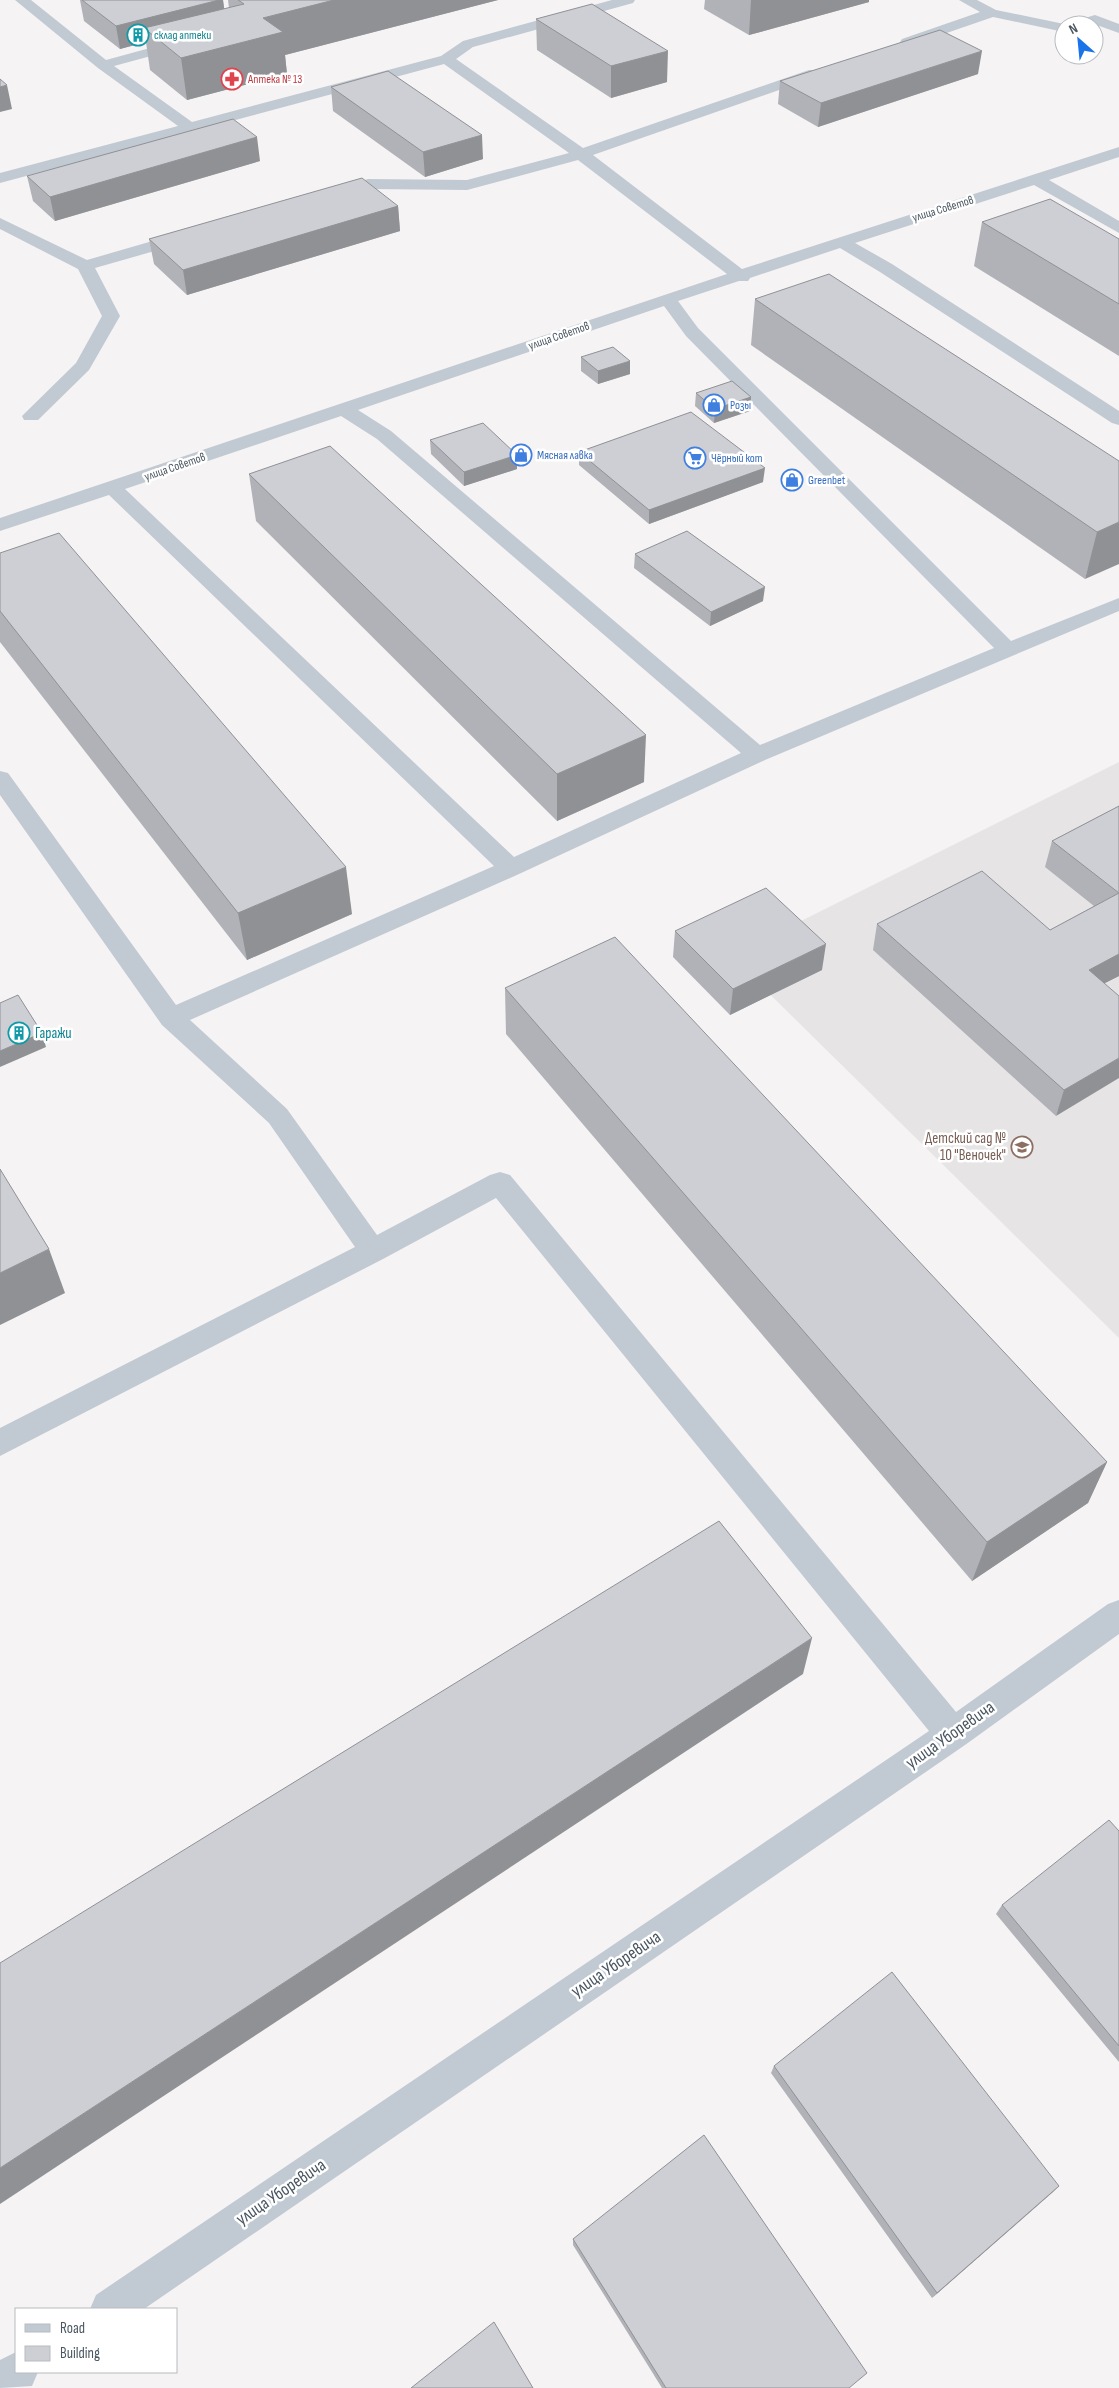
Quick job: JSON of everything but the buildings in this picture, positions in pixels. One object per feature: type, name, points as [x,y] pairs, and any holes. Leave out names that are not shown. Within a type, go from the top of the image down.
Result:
[{"type":"street","points":[[22,0],[103,64],[190,128]]},
{"type":"street","points":[[0,178],[446,59],[468,44],[628,0]]},
{"type":"street","points":[[966,0],[992,13],[1054,26]]},
{"type":"street","points":[[1104,16],[1119,12]]},
{"type":"street","points":[[892,47],[992,13]]},
{"type":"street","points":[[1104,23],[1119,29]]},
{"type":"street","points":[[103,64],[196,40]]},
{"type":"street","points":[[446,59],[581,154],[742,277]]},
{"type":"street","points":[[321,198],[368,184],[467,185],[581,154],[828,69]]},
{"type":"street","name":"улица Советов","points":[[0,526],[668,299],[742,277],[841,242],[1119,152]]},
{"type":"street","points":[[1037,180],[1119,228]]},
{"type":"street","points":[[0,223],[85,266],[111,316],[83,366],[30,416]]},
{"type":"street","points":[[85,266],[198,233]]},
{"type":"street","points":[[841,242],[886,268],[1119,419]]},
{"type":"street","points":[[668,299],[692,332],[1008,650]]},
{"type":"street","points":[[343,409],[384,435],[756,755]]},
{"type":"street","points":[[113,488],[511,868]]},
{"type":"street","points":[[170,1018],[511,868],[756,755],[1119,604]]},
{"type":"street","points":[[0,778],[170,1018],[278,1116],[373,1251]]},
{"type":"street","points":[[0,1443],[373,1251],[500,1183],[952,1734]]},
{"type":"street","name":"улица Уборевича","points":[[111,2308],[952,1734],[1119,1615]]},
{"type":"street","points":[[0,2384],[16,2373]]},
{"type":"shaded area","name":"Детский сад № 10 \"Веночек\"","points":[[1119,762],[1119,1338],[731,956]]},
{"type":"place","name":"склад аптеки","points":[[138,35]]},
{"type":"place","name":"Аптека № 13","points":[[232,79]]},
{"type":"place","name":"Розы","points":[[714,405]]},
{"type":"place","name":"Мясная лавка","points":[[521,455]]},
{"type":"place","name":"Чёрный кот","points":[[695,458]]},
{"type":"place","name":"Greenbet","points":[[792,480]]},
{"type":"place","name":"Гаражи","points":[[19,1033]]},
{"type":"place","name":"Детский сад № 10 \"Веночек\"","points":[[1022,1147]]}]
